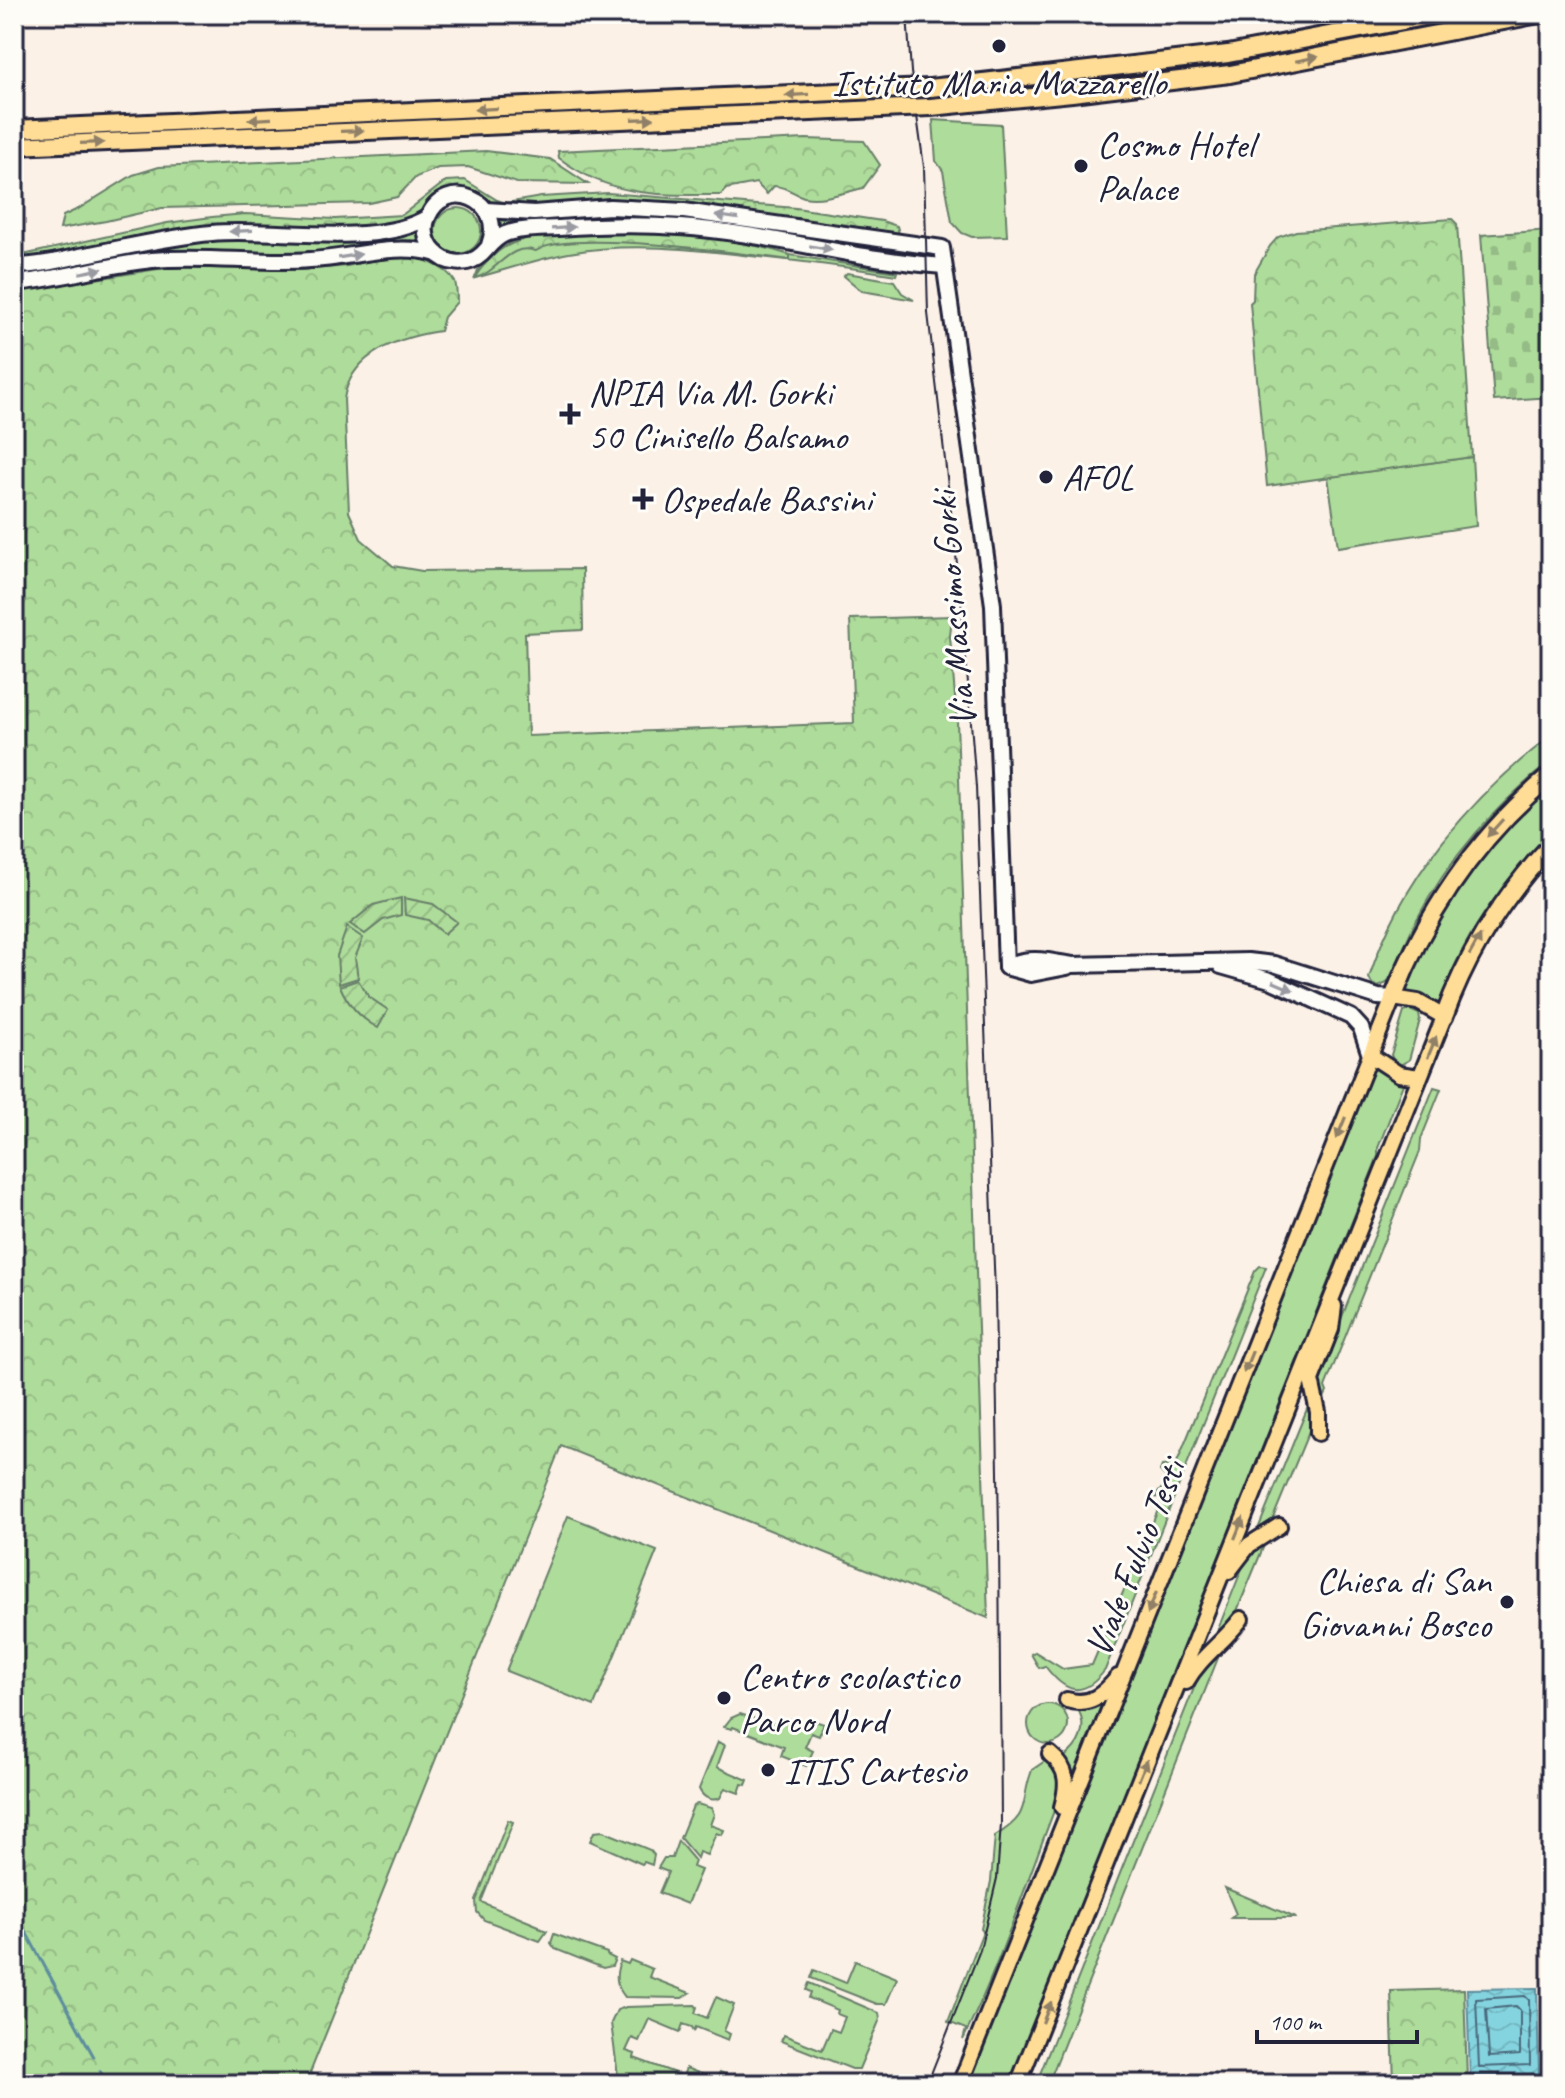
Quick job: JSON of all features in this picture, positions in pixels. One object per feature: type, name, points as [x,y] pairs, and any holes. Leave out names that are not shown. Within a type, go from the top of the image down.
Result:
[{"type":"highway","points":[[14,129],[930,88],[1228,54],[1440,14]]},
{"type":"highway","points":[[14,146],[931,107],[1230,74],[1539,14]]},
{"type":"highway","name":"Viale Fulvio Testi","points":[[1386,998],[1453,880],[1495,827],[1551,775]]},
{"type":"highway","points":[[1444,1017],[1479,939],[1514,887],[1551,845]]},
{"type":"main road","points":[[1018,2084],[1444,1017],[1418,1002],[1386,998]]},
{"type":"main road","name":"Viale Fulvio Testi","points":[[960,2084],[1370,1055],[1386,998]]},
{"type":"main road","points":[[1370,1055],[1399,1074],[1419,1077]]},
{"type":"main road","points":[[1318,1433],[1318,1412],[1311,1380],[1331,1329],[1337,1282]]},
{"type":"main road","points":[[1211,1598],[1241,1552],[1279,1526]]},
{"type":"main road","points":[[1165,1716],[1196,1665],[1230,1635],[1241,1619]]},
{"type":"main road","points":[[1067,1700],[1083,1702],[1094,1699],[1105,1692],[1126,1668]]},
{"type":"main road","points":[[1030,1906],[1034,1882],[1067,1787],[1066,1773],[1050,1754]]},
{"type":"street","points":[[14,266],[212,233],[377,232],[414,226],[428,217],[441,201],[460,196],[479,202],[486,210],[493,227],[489,245]]},
{"type":"street","name":"Via Massimo Gorki","points":[[486,210],[534,213],[610,207],[684,211],[942,248],[993,605],[1006,967],[1022,960],[1072,965],[1209,963]]},
{"type":"street","points":[[428,217],[426,237],[437,254]]},
{"type":"street","points":[[14,283],[152,260],[205,257],[286,262],[331,259],[397,248],[437,254],[448,261],[466,262],[483,253],[505,234],[606,225],[682,227],[944,266]]},
{"type":"street","points":[[1209,963],[1248,961],[1274,964],[1386,998]]},
{"type":"street","points":[[1209,963],[1270,980],[1337,1009],[1351,1017],[1361,1028],[1370,1055]]},
{"type":"green space","points":[[933,120],[1001,124],[1007,236],[972,237],[962,233],[952,222],[943,171],[936,161]]},
{"type":"green space","points":[[806,139],[864,141],[880,165],[863,188],[826,197],[804,197],[774,186],[767,194],[756,183],[726,189],[721,195],[677,195],[637,192],[598,181],[559,158],[558,151]]},
{"type":"green space","points":[[486,151],[550,159],[588,184],[517,183],[468,167],[438,168],[416,177],[397,197],[369,203],[162,208],[60,229],[63,216],[133,175],[159,167]]},
{"type":"green space","points":[[465,180],[506,203],[541,197],[608,193],[796,208],[882,221],[897,226],[899,233],[672,204],[513,210],[431,200],[405,223],[361,228],[190,228],[55,256],[14,261],[14,254],[23,255],[167,223],[212,217],[245,214],[335,219],[402,215],[446,181]]},
{"type":"green space","points":[[458,208],[475,214],[481,231],[475,248],[458,254],[441,248],[435,231],[441,214]]},
{"type":"green space","points":[[590,216],[697,219],[898,248],[898,252],[698,224],[498,232],[497,220],[514,222]]},
{"type":"green space","points":[[1452,219],[1457,224],[1472,457],[1267,486],[1250,303],[1253,300],[1254,274],[1270,246],[1278,237],[1296,231]]},
{"type":"green space","points":[[418,228],[419,240],[403,240],[347,251],[273,256],[191,251],[136,256],[14,277],[14,273],[208,238],[368,239],[407,234]]},
{"type":"green space","points":[[1551,230],[1551,397],[1494,401],[1481,235]]},
{"type":"green space","points":[[602,233],[691,236],[744,243],[790,255],[897,272],[896,275],[728,253],[637,247],[569,253],[475,278],[478,270],[496,252],[514,241]]},
{"type":"green space","points":[[602,233],[673,235],[744,243],[790,255],[790,260],[658,245],[583,242],[554,245],[536,251],[518,251],[475,278],[502,249],[528,238]]},
{"type":"green space","points":[[402,254],[446,271],[455,282],[457,302],[444,317],[440,331],[409,338],[380,350],[356,370],[348,383],[344,399],[349,512],[361,539],[393,566],[422,571],[582,569],[583,630],[525,633],[528,736],[854,723],[850,619],[952,616],[950,636],[957,721],[988,1618],[561,1446],[310,2073],[337,2084],[14,2084],[14,292],[164,268],[201,266],[301,270],[347,266]]},
{"type":"green space","points":[[847,273],[894,281],[902,293],[914,300],[862,291],[844,276]]},
{"type":"green space","points":[[1472,457],[1476,526],[1338,547],[1328,477]]},
{"type":"green space","points":[[1551,736],[1551,761],[1512,795],[1475,834],[1429,898],[1387,983],[1378,987],[1372,984],[1369,978],[1382,942],[1419,874],[1466,814],[1521,760]]},
{"type":"green space","points":[[1551,785],[1551,833],[1514,873],[1481,918],[1460,955],[1440,1001],[1436,1004],[1408,993],[1406,990],[1427,940],[1453,894],[1492,844]]},
{"type":"green space","points":[[401,898],[401,915],[383,920],[365,934],[350,924],[373,905]]},
{"type":"green space","points":[[404,898],[433,904],[457,922],[444,934],[428,920],[405,915]]},
{"type":"green space","points":[[347,927],[363,938],[355,958],[358,978],[339,984],[337,956]]},
{"type":"green space","points":[[358,980],[369,997],[388,1010],[378,1028],[355,1010],[340,986]]},
{"type":"green space","points":[[1410,1010],[1419,1014],[1420,1020],[1409,1060],[1395,1064],[1391,1055],[1404,1012]]},
{"type":"green space","points":[[1376,1069],[1403,1084],[1378,1148],[1378,1156],[1010,2084],[969,2084],[1373,1071]]},
{"type":"green space","points":[[1434,1087],[1441,1089],[1421,1139],[1420,1151],[1325,1387],[1327,1392],[1324,1398],[1316,1390],[1316,1382]]},
{"type":"green space","points":[[1260,1266],[1266,1267],[1105,1670],[1082,1689],[1067,1687],[1045,1666],[1039,1668],[1031,1654],[1035,1652],[1063,1669],[1092,1665],[1164,1496],[1153,1498],[1166,1484],[1165,1476],[1160,1471],[1162,1466],[1176,1465],[1255,1271]]},
{"type":"green space","points":[[1307,1409],[1312,1419],[1309,1431],[1273,1518],[1276,1520],[1254,1539]]},
{"type":"green space","points":[[568,1516],[657,1551],[594,1706],[506,1671]]},
{"type":"green space","points":[[1267,1538],[1232,1623],[1211,1647],[1245,1561]]},
{"type":"green space","points":[[1218,1652],[1048,2084],[1036,2084],[1200,1673]]},
{"type":"green space","points":[[1101,1702],[1072,1774],[1063,1758],[1081,1736],[1082,1723],[1078,1709]]},
{"type":"green space","points":[[1048,1704],[1062,1710],[1068,1724],[1062,1738],[1048,1744],[1034,1738],[1028,1724],[1034,1710]]},
{"type":"green space","points":[[740,1714],[770,1724],[792,1719],[812,1726],[815,1721],[824,1724],[819,1736],[811,1733],[805,1747],[813,1751],[806,1766],[781,1756],[784,1747],[733,1727],[724,1727],[731,1718]]},
{"type":"green space","points":[[718,1742],[725,1745],[717,1767],[748,1780],[746,1785],[742,1784],[739,1793],[725,1788],[720,1798],[711,1799],[699,1789]]},
{"type":"green space","points":[[1045,1761],[1052,1761],[1063,1788],[1003,1947],[963,2040],[966,2029],[948,2022],[983,1931],[995,1836],[1020,1814],[1032,1770]]},
{"type":"green space","points":[[697,1804],[711,1808],[714,1814],[710,1825],[724,1830],[722,1835],[716,1833],[707,1855],[699,1852],[697,1858],[680,1838],[693,1806]]},
{"type":"green space","points":[[508,1820],[513,1822],[481,1902],[547,1931],[540,1941],[484,1920],[477,1912],[476,1901]]},
{"type":"green space","points":[[603,1831],[650,1850],[654,1855],[652,1865],[642,1864],[590,1841],[594,1832]]},
{"type":"green space","points":[[678,1841],[695,1861],[693,1867],[701,1870],[687,1904],[659,1893],[668,1872],[658,1868],[664,1858],[672,1858]]},
{"type":"green space","points":[[1225,1888],[1296,1918],[1231,1918],[1236,1914]]},
{"type":"green space","points":[[554,1934],[607,1953],[615,1959],[612,1966],[603,1968],[555,1949],[551,1943]]},
{"type":"green space","points":[[630,1960],[652,1969],[649,1977],[690,1993],[682,1998],[625,1997],[618,1984],[617,1971],[620,1961],[628,1964]]},
{"type":"green space","points":[[855,1961],[897,1978],[886,2004],[877,2004],[811,1978],[814,1970],[846,1983]]},
{"type":"green space","points":[[809,1983],[879,2013],[880,2019],[859,2069],[781,2041],[784,2035],[822,2050],[831,2029],[839,2032],[845,2017],[837,2014],[838,2010],[809,1998],[811,1992],[806,1990]]},
{"type":"green space","points":[[1464,1989],[1467,2080],[1394,2083],[1391,1991]]},
{"type":"green space","points":[[716,1997],[734,2005],[724,2031],[730,2034],[728,2040],[696,2027],[694,2031],[683,2024],[680,2032],[649,2019],[639,2041],[632,2038],[626,2051],[635,2054],[634,2058],[683,2076],[686,2068],[716,2080],[720,2072],[739,2080],[737,2084],[622,2084],[618,2076],[611,2023],[617,2010],[626,2007],[695,2005],[695,2013],[707,2018]]},
{"type":"water","points":[[1537,1988],[1539,2075],[1470,2076],[1467,1989]]},
{"type":"waterway","points":[[14,1910],[94,2057]]},
{"type":"waterway","points":[[100,2071],[108,2084]]},
{"type":"tram line","points":[[907,14],[911,72],[924,167],[928,313],[962,607],[976,787],[995,1293],[999,1533],[1001,1824],[997,1878],[980,1950],[927,2084]]},
{"type":"place","name":"Istituto Maria Mazzarello","points":[[999,46]]},
{"type":"place","name":"Cosmo Hotel Palace","points":[[1081,166]]},
{"type":"place","name":"NPIA Via M. Gorki 50 Cinisello Balsamo","points":[[570,414]]},
{"type":"place","name":"AFOL","points":[[1046,477]]},
{"type":"place","name":"Ospedale Bassini","points":[[643,499]]},
{"type":"place","name":"Chiesa di San Giovanni Bosco","points":[[1507,1602]]},
{"type":"place","name":"Centro scolastico Parco Nord","points":[[724,1698]]},
{"type":"place","name":"ITIS Cartesio","points":[[768,1770]]}]
